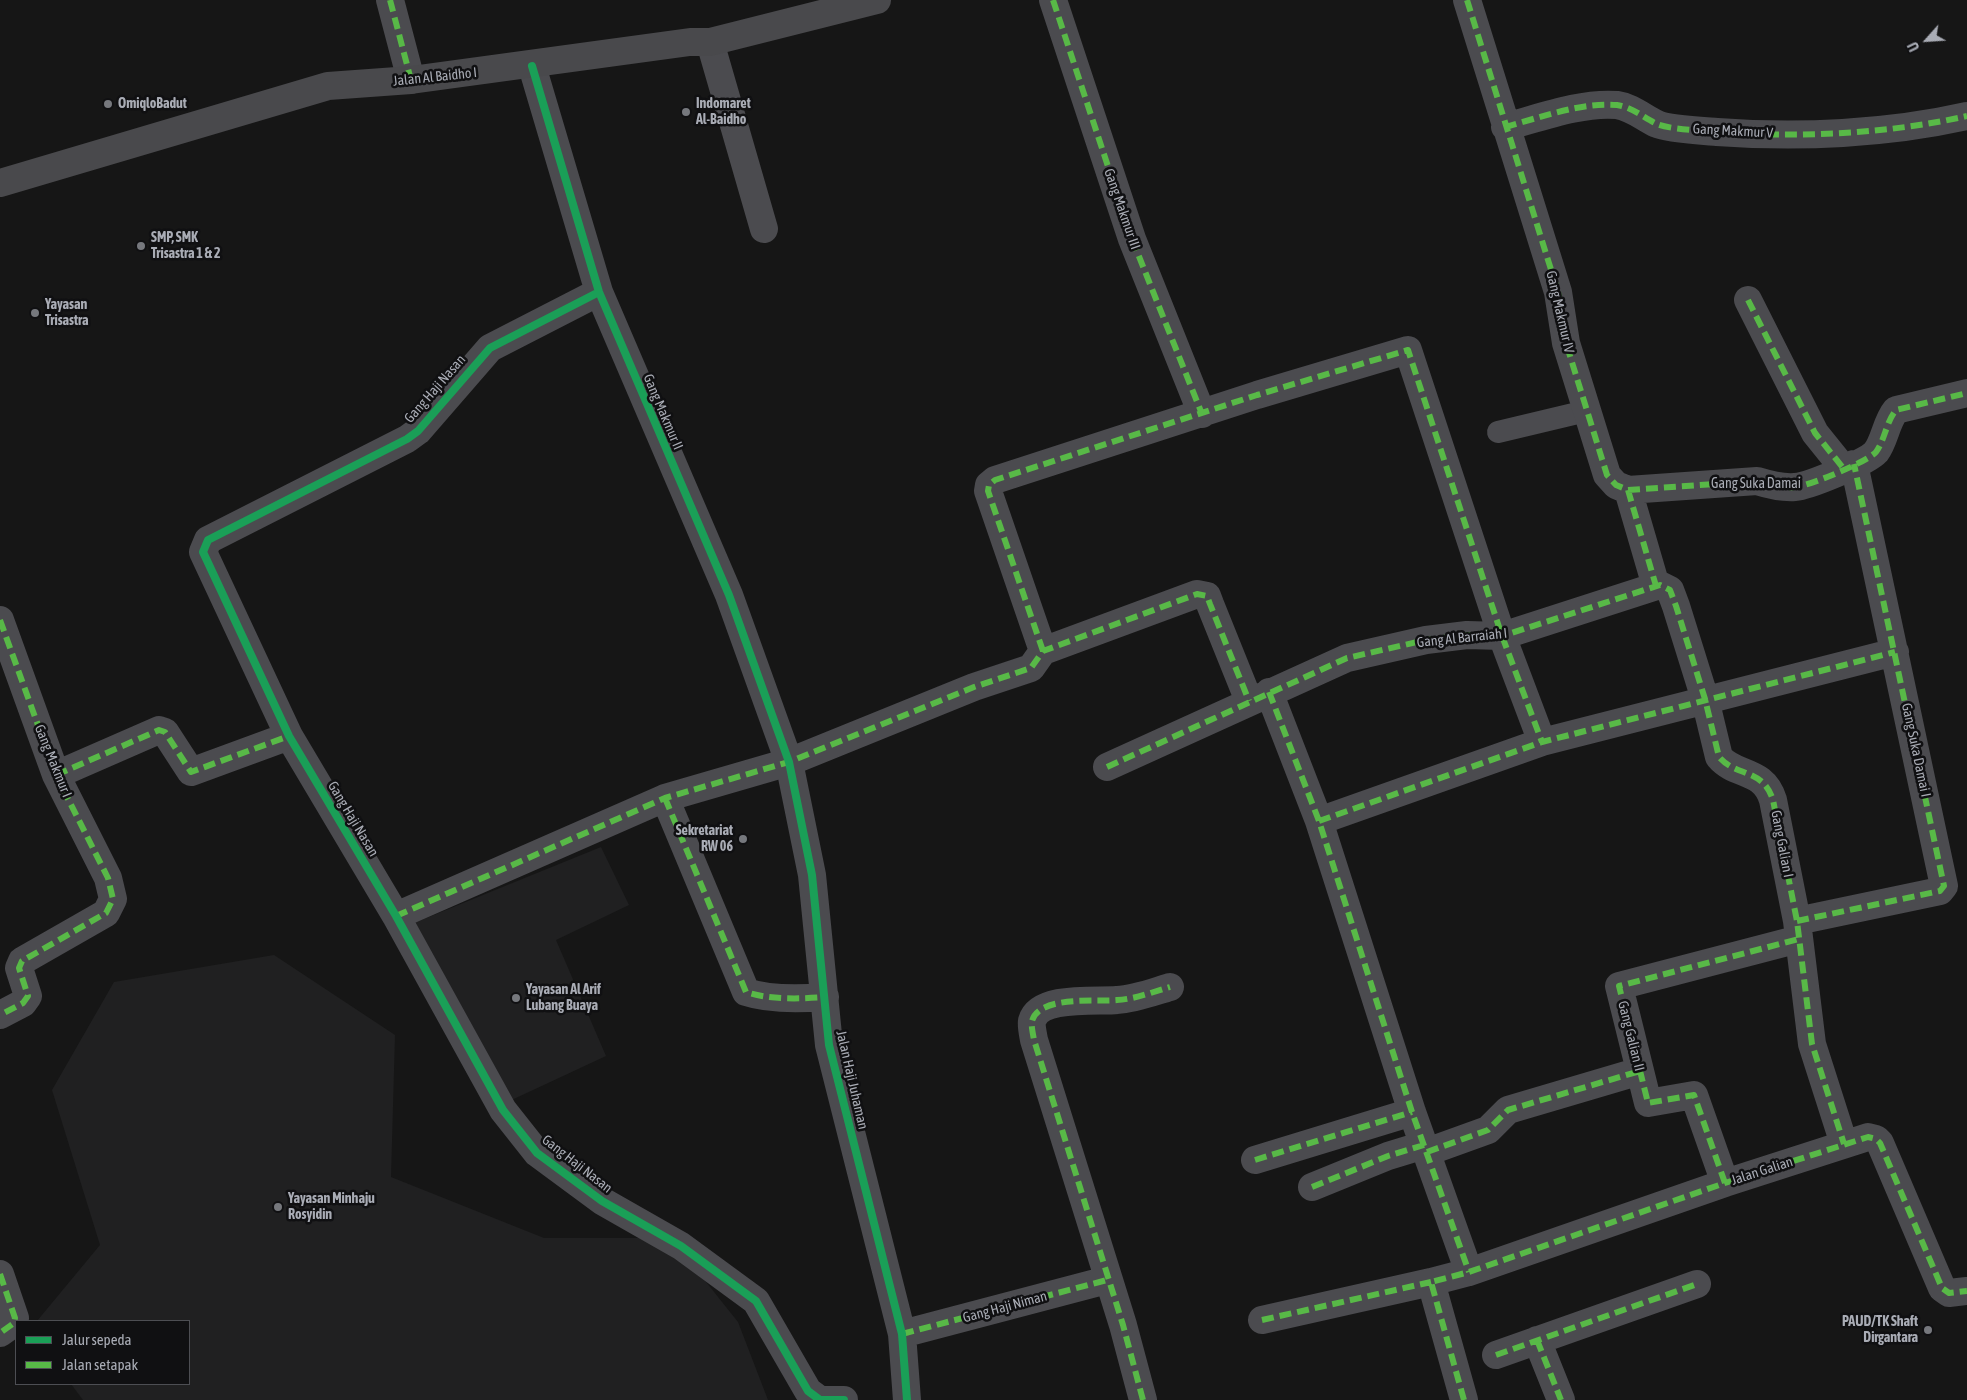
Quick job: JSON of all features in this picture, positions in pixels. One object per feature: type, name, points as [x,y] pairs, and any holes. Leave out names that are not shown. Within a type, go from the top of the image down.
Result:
[{"type":"street","points":[[390,0],[411,80]]},
{"type":"street","name":"Jalan Al Baidho I","points":[[0,183],[328,86],[411,80],[532,66],[690,42],[710,42],[817,7],[876,0]]},
{"type":"street","name":"Gang Makmur III","points":[[1053,0],[1132,239],[1202,414]]},
{"type":"street","name":"Gang Makmur IV","points":[[1467,0],[1505,127],[1558,292],[1566,343],[1607,475],[1616,485],[1628,490]]},
{"type":"street","points":[[710,42],[764,229]]},
{"type":"street","name":"Gang Makmur II","points":[[532,66],[599,292],[729,596],[789,762]]},
{"type":"street","name":"Gang Makmur V","points":[[1505,127],[1573,108],[1617,105],[1640,113],[1659,125],[1718,132],[1824,134],[1928,125],[1967,116]]},
{"type":"street","name":"Gang Haji Nasan","points":[[599,292],[490,348],[418,430],[407,439],[208,540],[203,552],[289,736],[396,916],[497,1100],[537,1153],[602,1201],[681,1246],[756,1301],[808,1391],[820,1400],[844,1400]]},
{"type":"street","points":[[1748,300],[1815,433],[1849,467]]},
{"type":"street","points":[[1043,651],[988,491],[989,485],[995,480],[1266,392],[1408,350],[1502,636],[1542,742]]},
{"type":"street","name":"Gang Suka Damai","points":[[1628,490],[1757,481],[1776,487],[1796,487],[1849,467],[1875,452],[1890,417],[1896,410],[1967,392]]},
{"type":"street","name":"Gang Suka Damai I","points":[[1798,930],[1940,891],[1944,886],[1895,652],[1849,467]]},
{"type":"street","points":[[1628,490],[1656,586]]},
{"type":"street","name":"Gang Al Barraiah I","points":[[1107,767],[1347,658],[1426,640],[1467,635],[1502,636],[1656,586]]},
{"type":"street","name":"Gang Galian I","points":[[1656,586],[1665,586],[1673,598],[1705,698],[1719,758],[1758,778],[1770,791],[1798,930],[1812,1044],[1844,1144]]},
{"type":"street","points":[[396,916],[665,798],[789,762],[974,687],[1031,668],[1043,651],[1200,593],[1207,596],[1259,697],[1318,821],[1412,1112],[1469,1272]]},
{"type":"street","name":"Gang Makmur I","points":[[0,620],[56,774],[108,878],[113,899],[106,913],[22,961],[19,968],[28,996],[23,1002],[0,1015]]},
{"type":"street","points":[[1318,821],[1542,742],[1705,698],[1895,652]]},
{"type":"street","points":[[56,774],[159,730],[165,732],[191,772],[289,736]]},
{"type":"street","name":"Jalan Haji Juhaman","points":[[789,762],[812,875],[829,1045],[902,1334],[907,1400]]},
{"type":"street","points":[[665,798],[746,992],[756,995],[806,999],[825,997]]},
{"type":"street","name":"Gang Galian II","points":[[1725,1182],[1694,1095],[1648,1103],[1619,986],[1798,930]]},
{"type":"street","points":[[1143,1400],[1134,1362],[1034,1040],[1032,1022],[1035,1014],[1047,1006],[1093,999],[1125,999],[1170,987]]},
{"type":"street","points":[[1312,1187],[1388,1156],[1426,1149],[1488,1130],[1508,1110],[1640,1071]]},
{"type":"street","points":[[1255,1160],[1412,1112]]},
{"type":"street","name":"Jalan Galian","points":[[1262,1320],[1469,1272],[1725,1182],[1868,1137],[1878,1140],[1942,1288],[1949,1293],[1967,1291]]},
{"type":"street","points":[[0,1274],[15,1318],[8,1329],[0,1334]]},
{"type":"street","name":"Gang Haji Niman","points":[[902,1334],[1107,1280]]},
{"type":"street","points":[[1431,1282],[1464,1400]]},
{"type":"street","points":[[1496,1355],[1697,1284]]},
{"type":"street","points":[[1537,1340],[1561,1400]]},
{"type":"lane","points":[[1498,432],[1586,411]]},
{"type":"shaded area","name":"Yayasan Al Arif Lubang Buaya","points":[[601,847],[629,905],[556,940],[606,1056],[503,1104],[414,923]]},
{"type":"shaded area","name":"Yayasan Minhaju Rosyidin","points":[[274,955],[395,1035],[391,1177],[544,1238],[671,1238],[738,1322],[768,1400],[83,1400],[72,1385],[190,1385],[190,1320],[38,1320],[100,1245],[52,1090],[114,982]]},
{"type":"marked path","points":[[390,0],[411,80]]},
{"type":"marked path","points":[[1053,0],[1132,239],[1202,414]]},
{"type":"marked path","points":[[1467,0],[1558,292],[1566,343],[1607,475],[1616,485],[1628,490],[1656,586]]},
{"type":"marked path","points":[[1505,127],[1575,108],[1603,105],[1622,106],[1662,126],[1779,135],[1875,131],[1967,116]]},
{"type":"marked path","points":[[1748,300],[1815,433],[1844,469]]},
{"type":"marked path","points":[[1043,651],[988,491],[989,485],[995,480],[1257,395],[1408,350],[1502,636],[1542,742]]},
{"type":"marked path","points":[[1628,490],[1757,481],[1781,487],[1802,486],[1850,467],[1876,452],[1896,410],[1967,393]]},
{"type":"marked path","points":[[1797,921],[1940,891],[1944,886],[1854,464]]},
{"type":"marked path","points":[[1107,767],[1347,658],[1426,640],[1467,635],[1502,636],[1660,585],[1670,590],[1705,699],[1719,757],[1733,768],[1763,783],[1769,790],[1773,800],[1797,921],[1812,1044],[1844,1144]]},
{"type":"marked path","points":[[396,916],[665,798],[789,762],[974,687],[1031,668],[1043,651],[1197,594],[1207,596],[1249,701]]},
{"type":"marked path","points":[[0,620],[56,775],[108,878],[113,899],[106,913],[22,961],[19,968],[28,996],[23,1003],[0,1015]]},
{"type":"marked path","points":[[1319,821],[1542,742],[1895,652]]},
{"type":"marked path","points":[[1269,692],[1319,821],[1412,1112],[1469,1272]]},
{"type":"marked path","points":[[56,775],[159,730],[165,732],[191,772],[289,736]]},
{"type":"marked path","points":[[665,798],[746,992],[775,998],[825,997]]},
{"type":"marked path","points":[[1725,1183],[1694,1095],[1648,1103],[1619,986],[1799,939]]},
{"type":"marked path","points":[[1143,1400],[1123,1325],[1034,1040],[1032,1021],[1037,1013],[1057,1003],[1124,999],[1170,987]]},
{"type":"marked path","points":[[1427,1152],[1488,1130],[1508,1110],[1640,1071]]},
{"type":"marked path","points":[[1255,1160],[1412,1112]]},
{"type":"marked path","points":[[1464,1400],[1431,1282],[1469,1272],[1725,1183],[1868,1137],[1876,1139],[1880,1143],[1942,1288],[1949,1293],[1967,1291]]},
{"type":"marked path","points":[[1312,1187],[1388,1156],[1424,1145]]},
{"type":"marked path","points":[[0,1274],[15,1318],[14,1323],[0,1333]]},
{"type":"marked path","points":[[902,1334],[1107,1280]]},
{"type":"marked path","points":[[1262,1320],[1431,1282]]},
{"type":"marked path","points":[[1496,1355],[1697,1284]]},
{"type":"marked path","points":[[1537,1340],[1561,1400]]},
{"type":"cycle path","points":[[532,66],[599,292],[729,595],[789,762],[812,875],[829,1045],[902,1334],[907,1400]]},
{"type":"cycle path","points":[[599,292],[490,348],[418,431],[407,439],[208,540],[203,552],[289,736],[396,916],[503,1110],[537,1153],[602,1201],[681,1246],[756,1301],[808,1391],[820,1400],[844,1400]]},
{"type":"place","name":"OmiqloBadut","points":[[108,104]]},
{"type":"place","name":"Indomaret Al-Baidho","points":[[686,112]]},
{"type":"place","name":"SMP, SMK Trisastra 1 & 2","points":[[141,246]]},
{"type":"place","name":"Yayasan Trisastra","points":[[35,313]]},
{"type":"place","name":"Sekretariat RW 06","points":[[743,839]]},
{"type":"place","name":"Yayasan Al Arif Lubang Buaya","points":[[516,998]]},
{"type":"place","name":"Yayasan Minhaju Rosyidin","points":[[278,1207]]},
{"type":"place","name":"PAUD/TK Shaft Dirgantara","points":[[1928,1330]]}]
